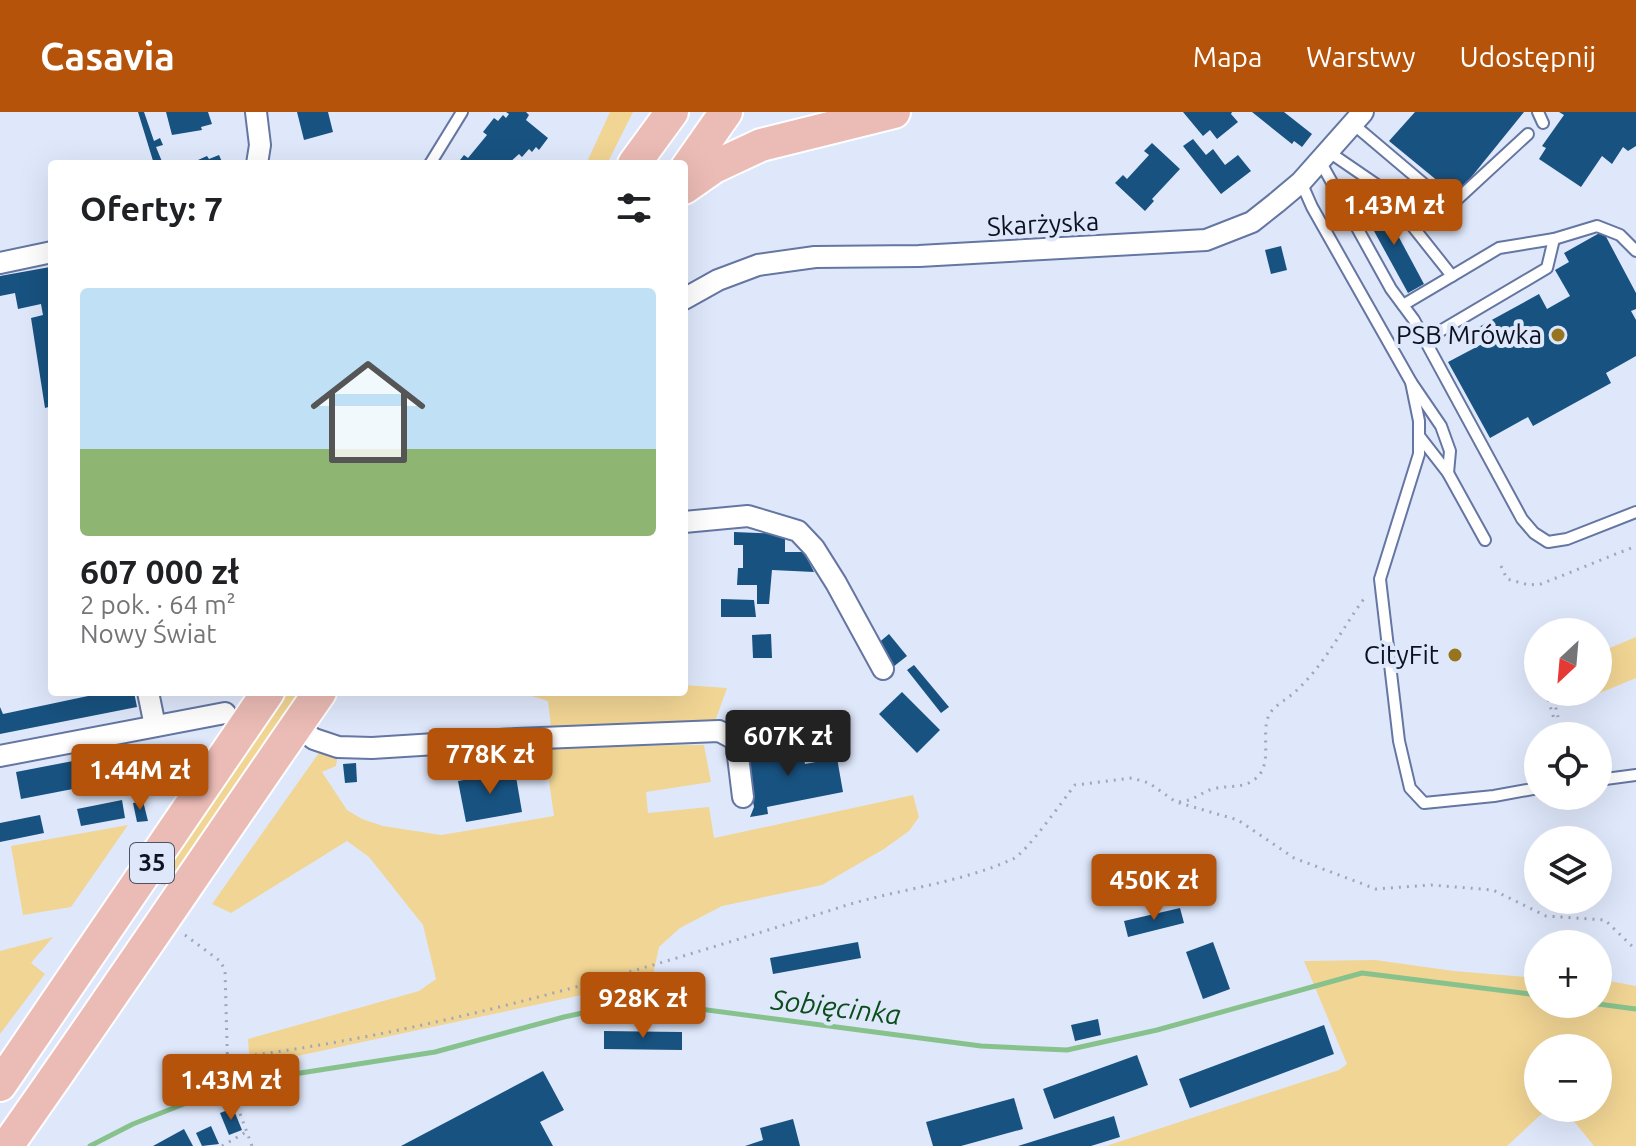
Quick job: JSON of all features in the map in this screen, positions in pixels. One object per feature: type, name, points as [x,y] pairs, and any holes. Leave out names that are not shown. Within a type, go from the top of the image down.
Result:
[{"type":"main road","points":[[638,157],[647,112]]},
{"type":"main road","points":[[638,157],[672,112]]},
{"type":"main road","points":[[688,166],[726,112]]},
{"type":"main road","points":[[688,172],[714,167],[761,145],[894,112]]},
{"type":"main road","name":"35","points":[[0,1085],[265,696]]},
{"type":"main road","name":"35","points":[[7,1146],[123,983],[317,696]]},
{"type":"street","points":[[256,112],[260,145],[258,160]]},
{"type":"street","name":"Skarżyska","points":[[688,297],[718,280],[758,265],[815,257],[919,256],[1206,240],[1252,222],[1301,182],[1358,118]]},
{"type":"street","points":[[0,263],[48,253]]},
{"type":"street","points":[[688,522],[748,516],[798,531],[814,548],[836,583],[883,669]]},
{"type":"street","points":[[149,696],[155,726]]},
{"type":"street","points":[[0,756],[225,713]]},
{"type":"street","points":[[296,726],[314,739],[338,747],[372,748],[719,731],[736,740],[743,797]]},
{"type":"lane","points":[[432,160],[462,112]]},
{"type":"lane","points":[[1538,112],[1543,123]]},
{"type":"lane","points":[[1358,118],[1450,206],[1528,134]]},
{"type":"lane","points":[[1325,156],[1383,189],[1452,276]]},
{"type":"lane","points":[[1325,156],[1391,289],[1425,340],[1522,519],[1534,533],[1548,542],[1567,539],[1636,512]]},
{"type":"lane","points":[[1301,182],[1312,207],[1411,382],[1441,426],[1450,451],[1448,473]]},
{"type":"lane","points":[[1403,305],[1499,248],[1554,239],[1597,226],[1620,235],[1636,251]]},
{"type":"lane","points":[[1425,340],[1547,268],[1554,239]]},
{"type":"lane","points":[[1411,382],[1420,437],[1417,466],[1381,575],[1399,741],[1410,788],[1424,803],[1524,791]]},
{"type":"lane","points":[[1420,437],[1448,473],[1485,540]]},
{"type":"lane","points":[[1612,778],[1636,775]]},
{"type":"path","points":[[1501,566],[1507,579],[1529,585],[1541,584],[1636,546]]},
{"type":"path","points":[[1176,802],[1191,801],[1211,789],[1243,785],[1256,779],[1263,770],[1266,756],[1263,729],[1271,711],[1319,668],[1381,575]]},
{"type":"path","points":[[1553,706],[1556,718]]},
{"type":"path","points":[[239,1057],[319,1047],[429,1024],[695,953],[871,897],[976,871],[1016,857],[1075,785],[1132,778],[1149,783],[1176,802],[1238,820],[1294,858],[1376,889],[1431,885],[1493,890],[1546,916],[1605,920],[1636,950]]},
{"type":"path","points":[[184,935],[220,961],[225,970],[228,1081],[252,1146]]},
{"type":"path","points":[[222,1146],[246,1132]]},
{"type":"shaded area","points":[[610,112],[633,112],[609,160],[588,160]]},
{"type":"shaded area","points":[[1636,637],[1636,678],[1612,688],[1612,647]]},
{"type":"shaded area","points":[[688,685],[727,688],[713,727],[551,727],[548,701],[532,696],[688,696]]},
{"type":"shaded area","points":[[286,696],[298,696],[165,886],[157,881]]},
{"type":"shaded area","points":[[704,745],[711,782],[646,792],[648,813],[709,807],[714,838],[913,795],[919,817],[909,831],[884,849],[822,885],[722,906],[680,928],[659,947],[652,980],[250,1066],[248,1039],[419,991],[436,979],[423,925],[369,857],[347,841],[231,913],[212,904],[321,750],[338,754],[336,766],[322,772],[347,810],[383,826],[441,835],[554,816],[544,746]]},
{"type":"shaded area","points":[[128,825],[71,907],[23,915],[11,846]]},
{"type":"shaded area","points":[[53,937],[31,963],[45,974],[0,1034],[0,951]]},
{"type":"shaded area","points":[[1375,960],[1524,977],[1524,1018],[1612,1018],[1612,982],[1636,986],[1636,1146],[1594,1146],[1574,1122],[1612,1122],[1612,1034],[1524,1034],[1524,1122],[1533,1122],[1507,1146],[1106,1146],[1339,1070],[1347,1064],[1304,961]]},
{"type":"building","points":[[138,112],[144,112],[154,141],[160,138],[163,145],[156,147],[161,160],[153,160]]},
{"type":"building","points":[[166,112],[208,112],[212,124],[201,127],[202,130],[172,135]]},
{"type":"building","points":[[297,112],[328,112],[333,132],[304,140]]},
{"type":"building","points":[[506,112],[526,112],[529,115],[526,120],[548,138],[539,150],[536,147],[532,152],[529,149],[522,157],[519,154],[512,160],[460,160],[464,155],[468,158],[487,135],[483,132],[494,118],[498,121],[509,114]]},
{"type":"building","points":[[1183,112],[1232,112],[1238,122],[1217,139],[1210,130],[1203,136]]},
{"type":"building","points":[[1252,112],[1284,112],[1312,134],[1302,147],[1294,141],[1292,144]]},
{"type":"building","points":[[1415,112],[1524,112],[1456,196],[1389,141]]},
{"type":"building","points":[[1559,112],[1636,112],[1636,146],[1628,151],[1623,147],[1612,164],[1602,156],[1581,187],[1539,159],[1546,148],[1542,146],[1564,115]]},
{"type":"building","points":[[1193,139],[1206,155],[1213,149],[1225,165],[1238,155],[1251,171],[1221,194],[1183,146]]},
{"type":"building","points":[[1152,143],[1180,169],[1145,211],[1115,183],[1123,175],[1127,179],[1149,155],[1144,151]]},
{"type":"building","points":[[219,155],[221,160],[198,160],[207,156],[209,159]]},
{"type":"building","points":[[1380,202],[1424,284],[1408,293],[1363,211]]},
{"type":"building","name":"PSB Mrówka","points":[[1603,231],[1636,293],[1636,309],[1631,311],[1636,320],[1636,356],[1606,373],[1611,383],[1533,426],[1528,417],[1490,438],[1448,362],[1484,343],[1477,328],[1539,294],[1547,309],[1570,296],[1555,270],[1569,262],[1564,253]]},
{"type":"building","points":[[1281,246],[1287,270],[1271,274],[1265,250]]},
{"type":"building","points":[[48,267],[48,407],[45,408],[31,318],[43,315],[41,304],[18,309],[15,293],[0,296],[0,276]]},
{"type":"building","points":[[734,532],[785,534],[785,552],[804,552],[814,572],[772,570],[769,604],[757,604],[757,585],[737,585],[738,568],[743,568],[743,545],[734,545]]},
{"type":"building","points":[[721,599],[754,600],[756,617],[721,617]]},
{"type":"building","points":[[771,634],[772,658],[753,658],[752,635]]},
{"type":"building","points":[[889,634],[907,656],[893,667],[876,645]]},
{"type":"building","points":[[914,665],[949,707],[941,713],[907,670]]},
{"type":"building","points":[[902,692],[940,730],[917,753],[879,714]]},
{"type":"building","points":[[88,696],[135,696],[137,707],[0,734],[0,707],[3,714]]},
{"type":"building","points":[[785,744],[788,757],[803,754],[805,764],[837,758],[843,792],[767,807],[768,814],[750,817],[754,807],[744,753]]},
{"type":"building","points":[[157,745],[162,772],[101,783],[96,756]]},
{"type":"building","points":[[73,761],[78,788],[21,799],[16,772]]},
{"type":"building","points":[[356,763],[357,782],[345,783],[343,764]]},
{"type":"building","points":[[515,771],[522,812],[466,822],[458,781]]},
{"type":"building","points":[[122,800],[125,818],[81,826],[77,809]]},
{"type":"building","points":[[143,801],[148,821],[137,822],[133,803]]},
{"type":"building","points":[[40,815],[44,833],[0,842],[0,823]]},
{"type":"building","points":[[1180,908],[1184,923],[1128,937],[1124,921]]},
{"type":"building","points":[[858,942],[861,958],[773,974],[770,958]]},
{"type":"building","points":[[1213,942],[1230,989],[1203,999],[1186,952]]},
{"type":"building","points":[[1098,1019],[1101,1035],[1075,1041],[1071,1025]]},
{"type":"building","points":[[1324,1025],[1334,1054],[1190,1108],[1179,1079]]},
{"type":"building","points":[[604,1031],[682,1032],[682,1050],[604,1049]]},
{"type":"building","points":[[1137,1055],[1148,1085],[1054,1119],[1043,1089]]},
{"type":"building","points":[[543,1071],[564,1110],[540,1122],[553,1146],[401,1146]]},
{"type":"building","points":[[1014,1098],[1023,1129],[961,1146],[933,1146],[926,1122]]},
{"type":"building","points":[[233,1108],[242,1130],[229,1135],[220,1113]]},
{"type":"building","points":[[1114,1116],[1120,1137],[1091,1146],[1018,1146]]},
{"type":"building","points":[[793,1119],[800,1146],[745,1146],[763,1140],[760,1128]]},
{"type":"building","points":[[211,1126],[219,1144],[202,1146],[196,1133]]},
{"type":"building","points":[[184,1129],[193,1146],[153,1146]]},
{"type":"waterway","name":"Sobięcinka","points":[[90,1146],[133,1124],[222,1089],[262,1079],[435,1052],[564,1017],[639,1001],[981,1046],[1067,1050],[1157,1030],[1362,973],[1524,993]]},
{"type":"waterway","name":"Sobięcinka","points":[[1612,1006],[1636,1009]]},
{"type":"place","name":"PSB Mrówka","points":[[1558,335]]},
{"type":"place","name":"CityFit","points":[[1455,655]]}]
